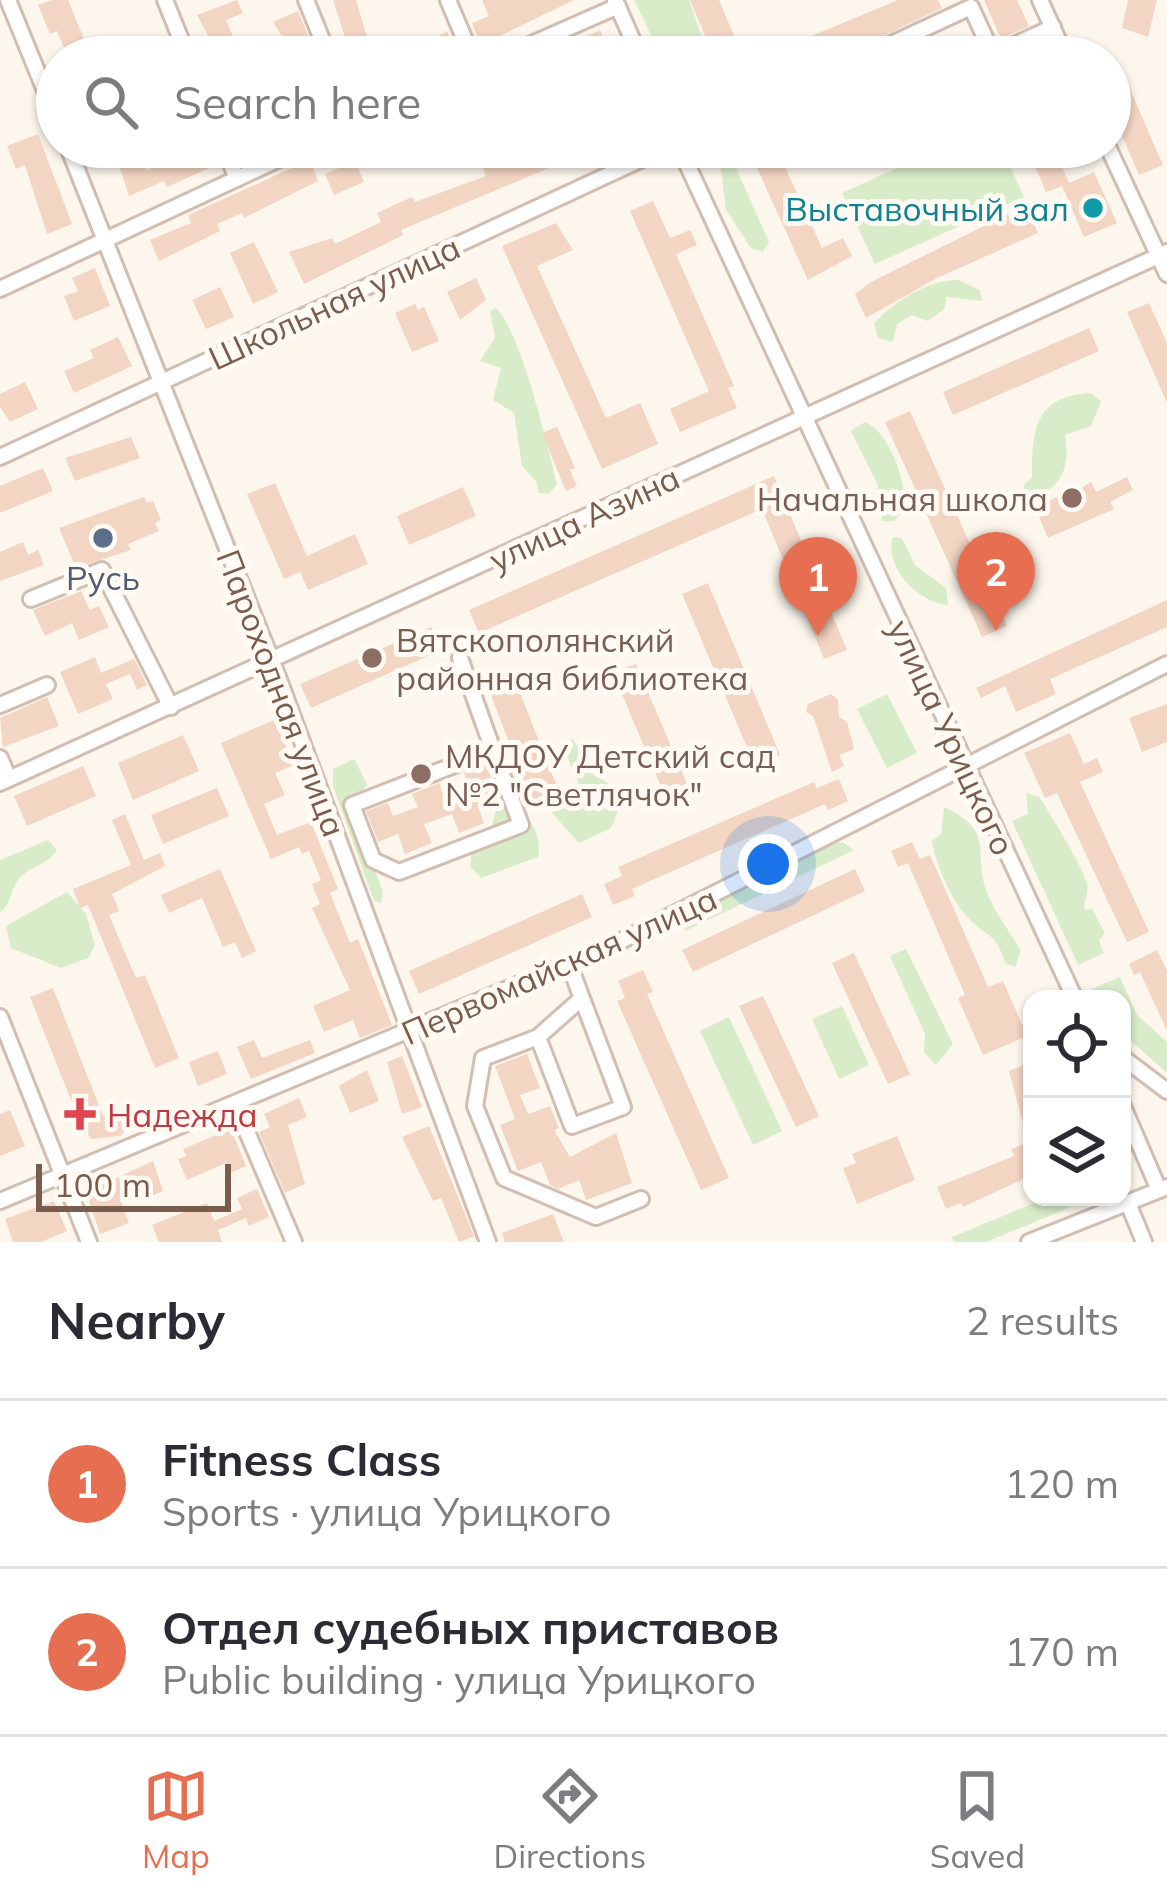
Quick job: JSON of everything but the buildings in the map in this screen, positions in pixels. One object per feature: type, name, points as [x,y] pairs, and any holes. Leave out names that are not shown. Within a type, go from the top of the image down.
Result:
[{"type":"street","points":[[8,0],[36,69]]},
{"type":"street","points":[[165,0],[180,36]]},
{"type":"street","points":[[306,0],[321,36]]},
{"type":"street","points":[[448,0],[463,36]]},
{"type":"street","points":[[1040,0],[1057,36]]},
{"type":"street","points":[[546,36],[616,3],[631,36]]},
{"type":"street","points":[[908,36],[970,7],[984,36]]},
{"type":"street","points":[[1034,36],[1053,27]]},
{"type":"street","name":"Пароходная улица","points":[[77,168],[272,662],[488,1242]]},
{"type":"street","points":[[233,168],[237,179]]},
{"type":"street","points":[[0,289],[260,168]]},
{"type":"street","name":"Школьная улица","points":[[0,457],[623,168]]},
{"type":"street","name":"улица Урицкого","points":[[689,168],[1071,990]]},
{"type":"street","points":[[1119,168],[1163,254],[1167,274]]},
{"type":"street","name":"улица Азина","points":[[4,781],[1163,254]]},
{"type":"street","points":[[31,598],[102,570],[171,707]]},
{"type":"street","points":[[460,658],[521,825],[399,872],[373,860],[352,805],[493,750]]},
{"type":"street","name":"Первомайская улица","points":[[0,1201],[569,964],[1167,664]]},
{"type":"street","points":[[0,705],[47,685]]},
{"type":"street","points":[[0,758],[4,781]]},
{"type":"street","points":[[538,1037],[572,1126],[623,1107],[569,964]]},
{"type":"street","points":[[582,998],[538,1037],[483,1058],[475,1106],[504,1178],[596,1217],[641,1199]]},
{"type":"street","points":[[0,1018],[89,1242]]},
{"type":"street","points":[[1131,1065],[1167,1091]]},
{"type":"street","points":[[236,1106],[294,1242]]},
{"type":"street","points":[[1131,1123],[1163,1189],[1131,1202]]},
{"type":"street","points":[[1029,1242],[1120,1206]]},
{"type":"street","points":[[1129,1206],[1144,1242]]},
{"type":"green space","points":[[634,0],[689,0],[702,36],[652,36]]},
{"type":"green space","points":[[736,168],[769,242],[763,252],[751,248],[726,210],[721,169]]},
{"type":"green space","points":[[897,168],[1011,168],[1024,197],[875,264],[842,193]]},
{"type":"green space","points":[[958,280],[980,290],[982,301],[947,297],[944,309],[928,321],[912,315],[897,324],[893,342],[878,338],[874,323],[902,300],[923,288]]},
{"type":"green space","points":[[496,308],[515,340],[540,418],[557,484],[549,494],[539,493],[536,481],[522,466],[514,413],[493,400],[501,368],[480,361],[495,338],[490,311]]},
{"type":"green space","points":[[1091,393],[1101,401],[1091,426],[1065,435],[1067,455],[1059,480],[1036,497],[1027,493],[1023,486],[1032,477],[1033,443],[1041,417],[1059,400]]},
{"type":"green space","points":[[865,422],[882,436],[900,473],[905,509],[894,521],[882,521],[877,483],[851,431]]},
{"type":"green space","points":[[893,537],[902,538],[915,565],[946,588],[948,605],[926,598],[906,582],[893,560]]},
{"type":"green space","points":[[887,694],[917,753],[887,768],[857,709]]},
{"type":"green space","points":[[573,739],[591,773],[618,789],[623,799],[611,828],[579,843],[552,813],[556,802],[590,810],[564,749],[564,743]]},
{"type":"green space","points":[[354,759],[367,784],[351,811],[383,891],[381,903],[374,901],[333,786],[333,769]]},
{"type":"green space","points":[[1026,793],[1039,797],[1065,840],[1087,883],[1085,910],[1092,909],[1105,933],[1099,941],[1104,953],[1078,965],[1012,821],[1028,814]]},
{"type":"green space","points":[[509,805],[533,826],[538,857],[481,878],[470,866],[473,843],[492,826],[496,809]]},
{"type":"green space","points":[[944,807],[977,834],[987,893],[1021,951],[1015,967],[1005,963],[995,941],[963,912],[946,883],[932,841],[941,834]]},
{"type":"green space","points":[[48,840],[57,850],[22,876],[0,913],[0,860]]},
{"type":"green space","points":[[843,842],[854,850],[685,931],[684,920],[825,845]]},
{"type":"green space","points":[[67,892],[86,914],[95,945],[88,958],[61,968],[11,948],[6,926]]},
{"type":"green space","points":[[906,949],[953,1044],[936,1065],[924,1052],[925,1034],[890,956]]},
{"type":"green space","points":[[1120,977],[1126,990],[1092,990]]},
{"type":"green space","points":[[1131,1002],[1137,1015],[1167,1042],[1167,1073],[1131,1041]]},
{"type":"green space","points":[[842,1006],[869,1065],[839,1079],[812,1019]]},
{"type":"green space","points":[[729,1017],[782,1131],[753,1145],[700,1031]]},
{"type":"green space","points":[[1027,1206],[1073,1206],[986,1242],[954,1242],[952,1237]]},
{"type":"place","name":"Выставочный зал","points":[[1093,208]]},
{"type":"place","name":"Начальная школа","points":[[1072,498]]},
{"type":"place","name":"Русь","points":[[103,538]]},
{"type":"place","name":"Отдел судебных приставов","points":[[996,631]]},
{"type":"place","name":"Fitness Class","points":[[818,636]]},
{"type":"place","name":"Вятскополянский районная библиотека","points":[[372,658]]},
{"type":"place","name":"МКДОУ Детский сад №2 \"Светлячок\"","points":[[421,774]]},
{"type":"place","name":"Надежда","points":[[80,1114]]}]
